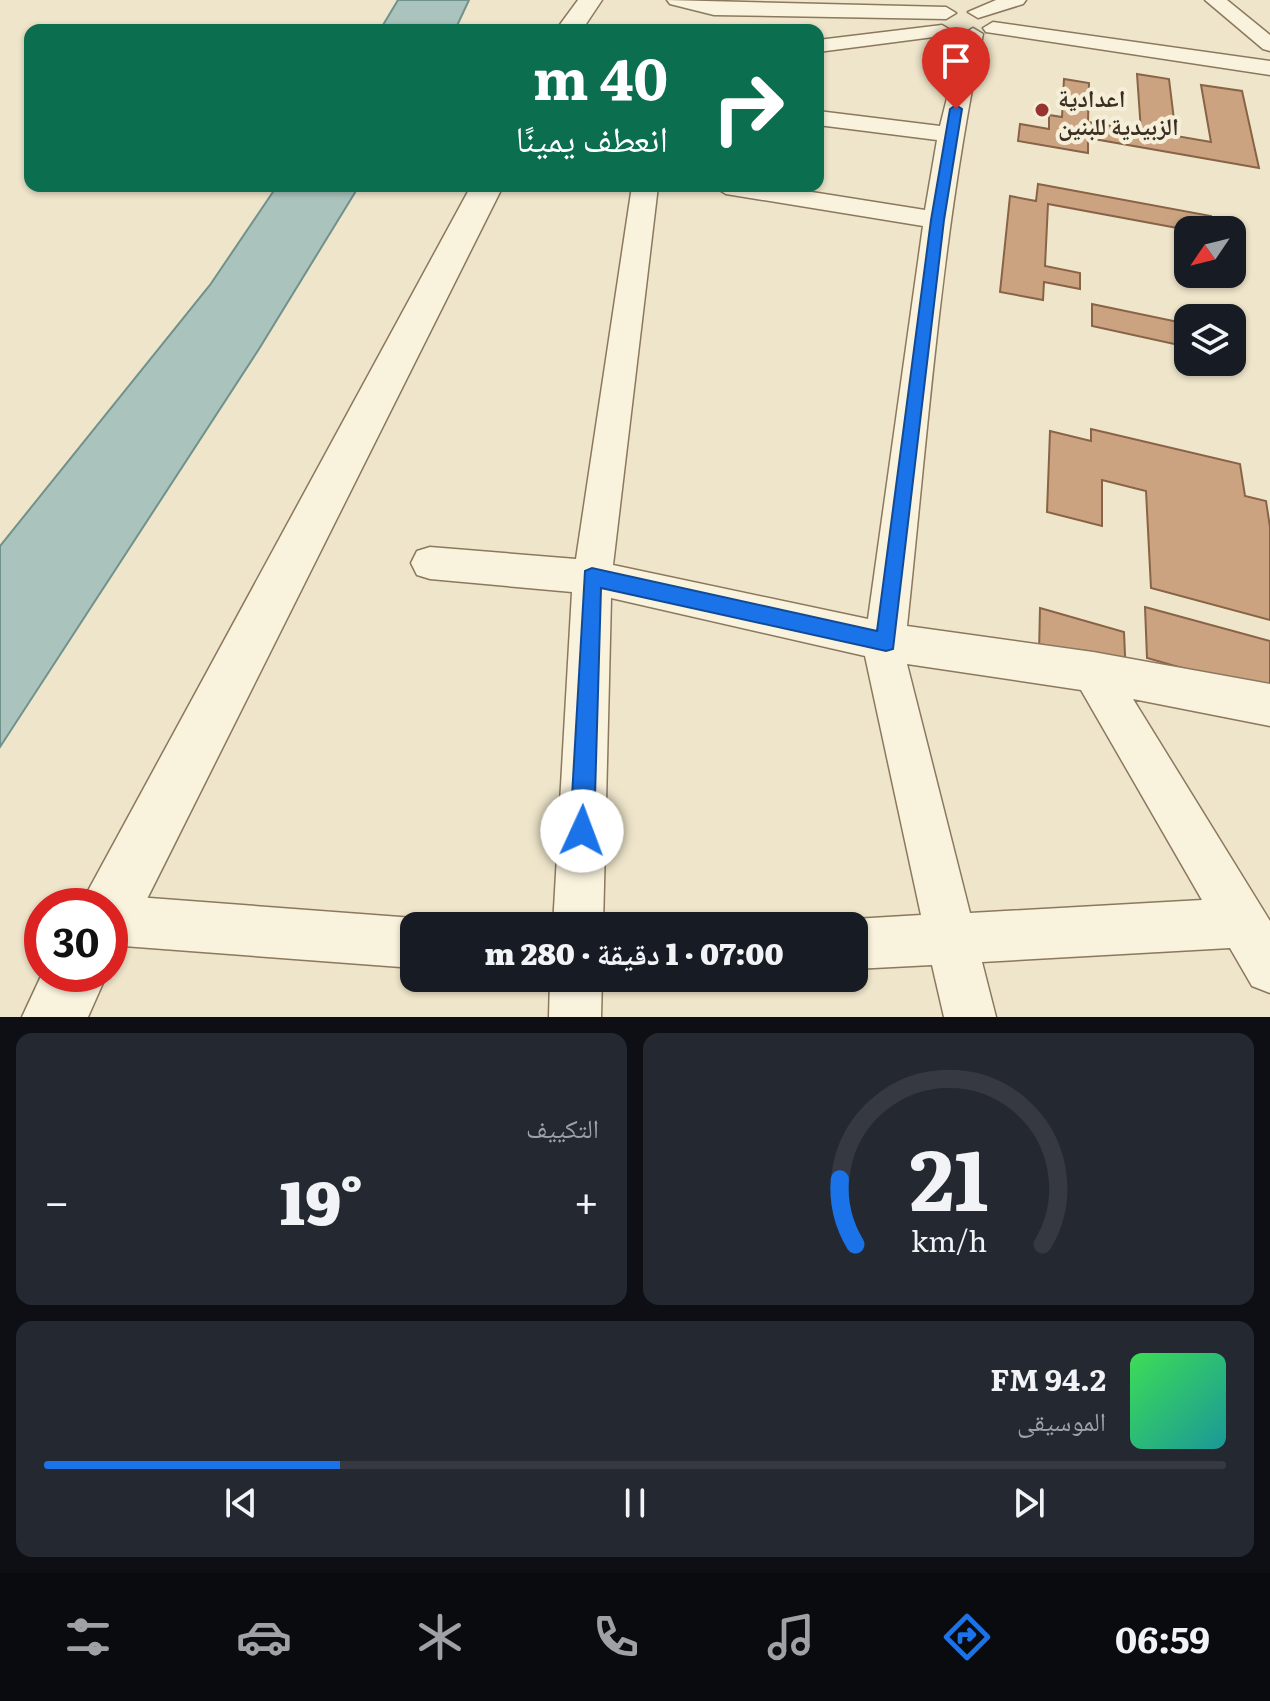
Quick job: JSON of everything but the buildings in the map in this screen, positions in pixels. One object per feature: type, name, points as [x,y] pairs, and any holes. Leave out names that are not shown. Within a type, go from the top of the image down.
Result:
[{"type":"street","points":[[573,24],[590,0]]},
{"type":"street","points":[[677,0],[714,9],[819,5],[968,23],[1270,68]]},
{"type":"street","points":[[824,45],[968,23],[1016,0]]},
{"type":"street","points":[[1215,0],[1266,39]]},
{"type":"street","points":[[968,23],[937,220],[884,652],[970,1017]]},
{"type":"street","points":[[824,119],[950,134]]},
{"type":"street","points":[[121,888],[484,192]]},
{"type":"street","points":[[579,912],[592,577],[644,192]]},
{"type":"street","points":[[766,192],[937,220]]},
{"type":"street","points":[[430,563],[592,577],[886,642],[1093,672],[1270,705]]},
{"type":"street","points":[[1093,672],[1270,968]]},
{"type":"street","points":[[128,921],[400,942]]},
{"type":"street","points":[[868,943],[1243,923]]},
{"type":"street","points":[[54,1017],[67,992]]},
{"type":"street","points":[[575,1017],[576,992]]},
{"type":"water","points":[[398,0],[469,0],[458,24],[384,24]]},
{"type":"water","points":[[273,192],[355,192],[259,349],[0,747],[0,546],[210,285]]},
{"type":"place","name":"اعدادية الزبيدية للبنين","points":[[1042,110]]},
{"type":"route","points":[[582,831],[592,577],[886,642],[937,220],[956,109]]}]
